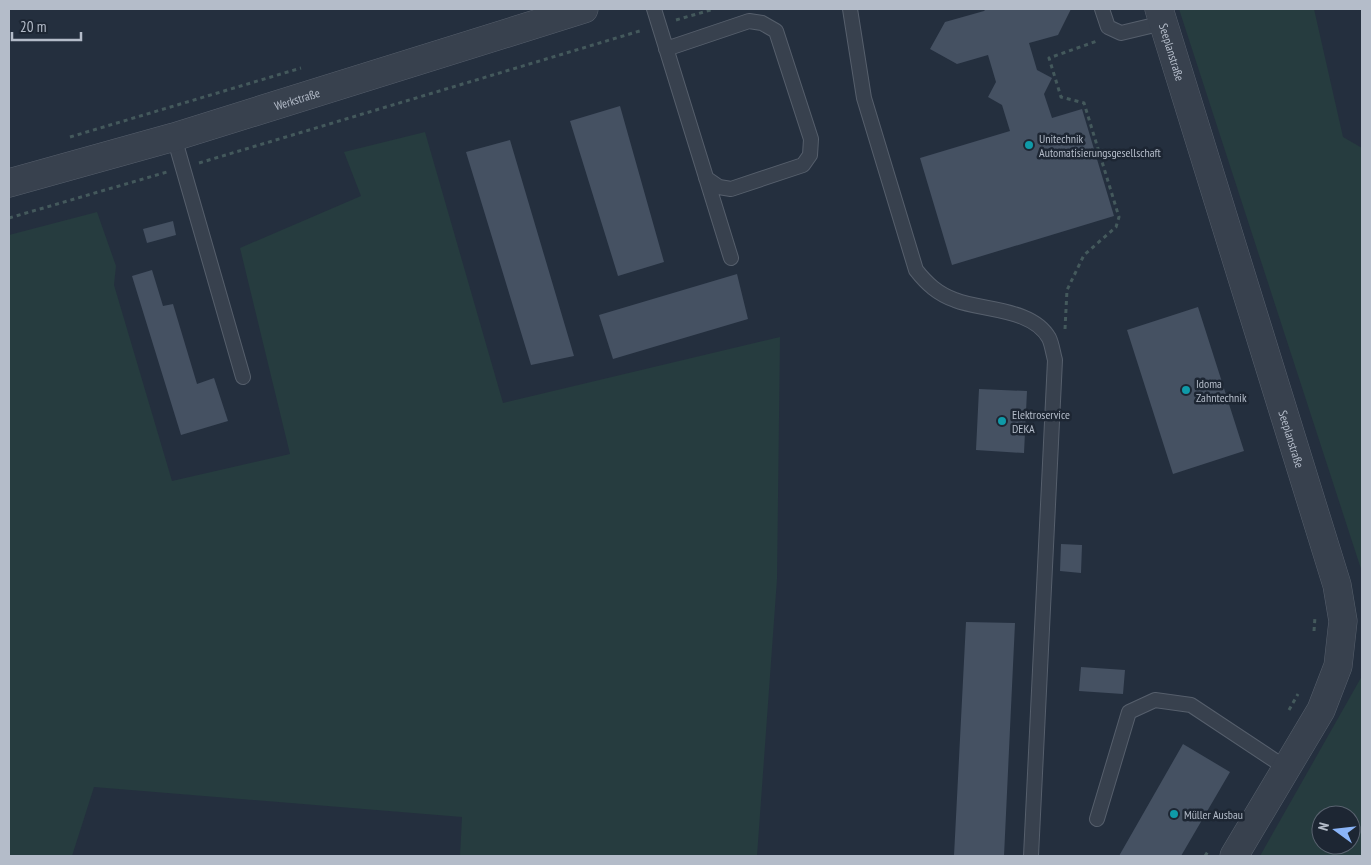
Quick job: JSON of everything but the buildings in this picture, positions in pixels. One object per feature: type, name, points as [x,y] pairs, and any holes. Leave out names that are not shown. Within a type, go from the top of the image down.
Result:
[{"type":"street","name":"Werkstraße","points":[[9,183],[174,137],[584,9]]},
{"type":"street","name":"Seeplanstraße","points":[[1161,16],[1337,586],[1343,621],[1338,666],[1321,710],[1286,768],[1222,852]]},
{"type":"lane","points":[[654,9],[730,258]]},
{"type":"lane","points":[[850,9],[864,98],[916,270],[932,289],[955,300],[1017,314],[1035,323],[1049,337],[1055,360],[1031,856]]},
{"type":"lane","points":[[1102,9],[1108,27],[1120,33],[1161,16]]},
{"type":"lane","points":[[666,49],[749,21],[762,23],[776,31],[811,139],[810,154],[803,165],[731,189],[719,187],[706,178]]},
{"type":"lane","points":[[174,137],[243,377]]},
{"type":"lane","points":[[1097,819],[1129,712],[1155,700],[1191,705],[1286,768]]},
{"type":"path","points":[[9,218],[714,9]]},
{"type":"path","points":[[1055,360],[1064,347],[1067,290],[1084,255],[1116,227],[1119,217],[1084,103],[1061,97],[1050,58],[1120,33]]},
{"type":"path","points":[[66,139],[303,68]]},
{"type":"path","points":[[1314,633],[1315,614]]},
{"type":"path","points":[[1289,711],[1303,686]]},
{"type":"path","points":[[1205,856],[1222,852]]},
{"type":"green space","points":[[1179,9],[1314,9],[1343,137],[1362,148],[1362,572]]},
{"type":"green space","points":[[425,132],[503,403],[780,337],[777,579],[757,856],[460,856],[462,817],[94,787],[72,856],[9,856],[9,235],[97,212],[116,266],[114,285],[172,481],[290,454],[240,248],[361,196],[344,152]]},
{"type":"green space","points":[[1362,676],[1362,856],[1260,856]]},
{"type":"place","name":"Unitechnik Automatisierungsgesellschaft","points":[[1029,145]]},
{"type":"place","name":"Idoma Zahntechnik","points":[[1186,390]]},
{"type":"place","name":"Elektroservice DEKA","points":[[1002,421]]},
{"type":"place","name":"Müller Ausbau","points":[[1174,814]]}]
